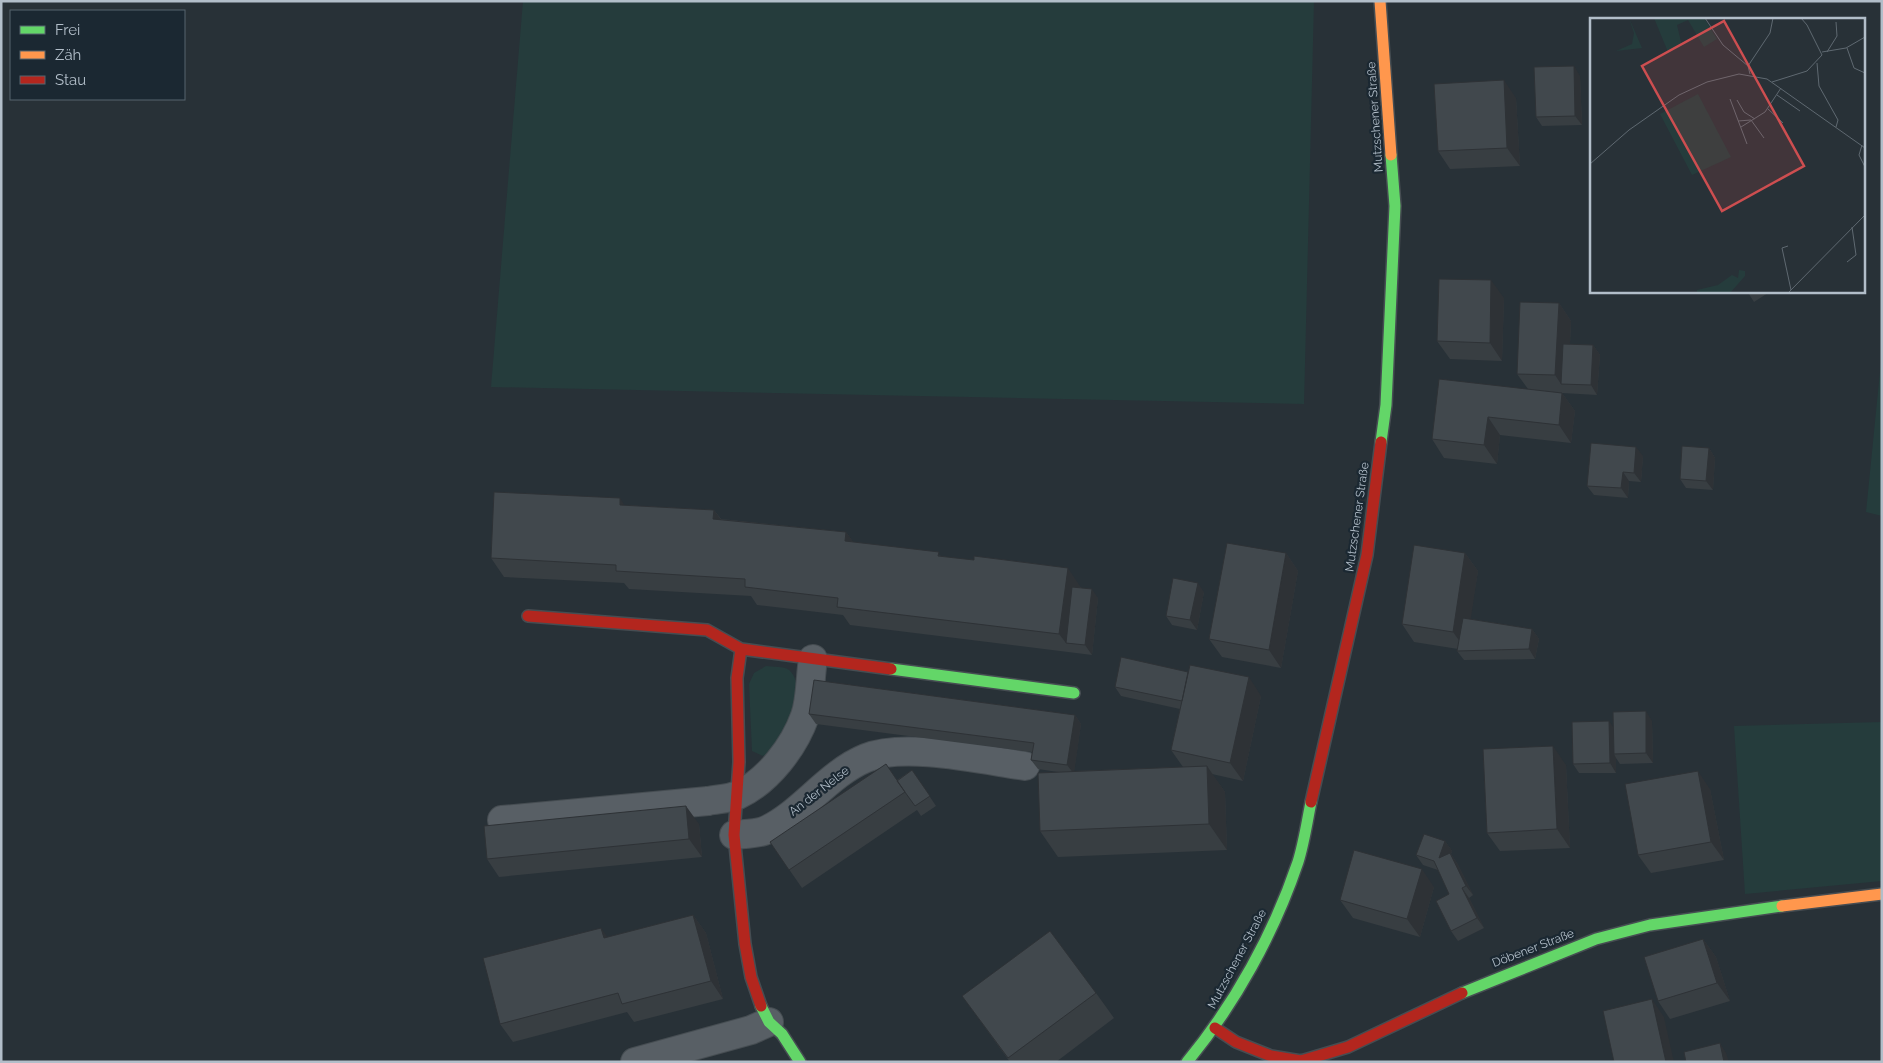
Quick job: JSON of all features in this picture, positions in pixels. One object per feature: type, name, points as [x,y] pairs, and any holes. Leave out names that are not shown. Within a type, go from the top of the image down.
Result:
[{"type":"street","name":"Mutzschener Straße","points":[[1188,1062],[1215,1028],[1271,928],[1298,861],[1367,555],[1386,405],[1395,206],[1380,1]]},
{"type":"street","points":[[528,616],[707,630],[741,649],[1074,693]]},
{"type":"street","points":[[741,649],[737,678],[740,762],[734,836],[751,977],[760,1004],[769,1022],[782,1034],[800,1062]]},
{"type":"street","points":[[502,820],[708,801],[736,796],[753,787],[779,762],[795,737],[806,715],[813,659]]},
{"type":"street","name":"An der Nelse","points":[[734,836],[763,831],[786,817],[822,786],[867,758],[888,753],[924,752],[1025,766]]},
{"type":"street","name":"Döbener Straße","points":[[1215,1028],[1236,1042],[1271,1056],[1301,1062],[1348,1047],[1484,982],[1596,939],[1650,925],[1882,894]]},
{"type":"street","points":[[634,1062],[751,1030],[769,1022]]},
{"type":"green space","points":[[523,1],[1314,1],[1304,404],[491,387]]},
{"type":"green space","points":[[1882,352],[1882,516],[1866,512]]},
{"type":"green space","points":[[766,666],[781,667],[789,670],[796,681],[798,696],[792,726],[783,739],[763,756],[752,751],[749,684],[754,673]]},
{"type":"green space","points":[[1882,722],[1882,881],[1745,894],[1734,726]]},
{"type":"building","points":[[1574,66],[1575,116],[1536,117],[1534,67]]},
{"type":"building","points":[[1504,80],[1507,148],[1438,151],[1434,84]]},
{"type":"building","points":[[1439,279],[1491,280],[1490,343],[1437,341]]},
{"type":"building","points":[[1520,302],[1559,303],[1555,375],[1517,374]]},
{"type":"building","points":[[1563,344],[1593,345],[1591,385],[1561,384]]},
{"type":"building","points":[[1439,379],[1562,393],[1559,425],[1488,417],[1484,445],[1432,439]]},
{"type":"building","points":[[1591,443],[1636,447],[1634,473],[1623,472],[1621,488],[1587,486]]},
{"type":"building","points":[[1682,446],[1709,448],[1706,481],[1680,479]]},
{"type":"building","points":[[494,492],[620,498],[620,505],[714,510],[713,519],[846,532],[845,541],[939,552],[938,556],[974,560],[974,556],[1068,568],[1059,634],[837,607],[838,598],[745,587],[745,579],[616,571],[616,565],[491,558]]},
{"type":"building","points":[[1227,543],[1286,553],[1269,650],[1209,639]]},
{"type":"building","points":[[1414,545],[1465,553],[1453,632],[1402,624]]},
{"type":"building","points":[[1173,578],[1198,583],[1190,620],[1166,616]]},
{"type":"building","points":[[1072,587],[1092,589],[1085,645],[1066,643]]},
{"type":"building","points":[[1463,618],[1532,629],[1529,649],[1457,651]]},
{"type":"building","points":[[1121,657],[1188,672],[1182,701],[1115,687]]},
{"type":"building","points":[[1190,665],[1249,677],[1230,763],[1171,750]]},
{"type":"building","points":[[814,680],[1075,715],[1067,765],[1031,760],[1034,743],[809,714]]},
{"type":"building","points":[[1646,711],[1646,753],[1614,754],[1613,712]]},
{"type":"building","points":[[1609,721],[1610,763],[1573,764],[1572,722]]},
{"type":"building","points":[[1553,746],[1557,829],[1487,833],[1483,749]]},
{"type":"building","points":[[886,764],[905,792],[789,870],[770,842]]},
{"type":"building","points":[[1207,766],[1209,824],[1040,831],[1038,773]]},
{"type":"building","points":[[912,770],[930,796],[915,806],[897,781]]},
{"type":"building","points":[[1698,771],[1711,842],[1638,855],[1625,784]]},
{"type":"building","points":[[686,806],[689,839],[487,859],[484,826]]},
{"type":"building","points":[[1424,834],[1445,841],[1439,858],[1450,853],[1466,886],[1462,888],[1477,918],[1451,931],[1436,901],[1449,894],[1434,861],[1416,855]]},
{"type":"building","points":[[1354,850],[1422,869],[1407,919],[1340,900]]},
{"type":"building","points":[[693,915],[711,981],[622,1004],[618,993],[500,1024],[483,958],[601,928],[604,938]]},
{"type":"building","points":[[1050,931],[1096,993],[1008,1058],[962,996]]},
{"type":"building","points":[[1703,939],[1717,983],[1658,1001],[1644,957]]},
{"type":"building","points":[[1652,999],[1666,1062],[1614,1062],[1603,1011]]},
{"type":"building","points":[[1720,1043],[1724,1062],[1686,1062],[1684,1052]]},
{"type":"traffic: fast","points":[[1381,442],[1386,405],[1395,206],[1391,155]]},
{"type":"traffic: fast","points":[[891,669],[1074,693]]},
{"type":"traffic: fast","points":[[1187,1062],[1205,1040],[1237,992],[1265,941],[1298,862],[1311,802]]},
{"type":"traffic: fast","points":[[1462,993],[1596,939],[1650,925],[1782,906]]},
{"type":"traffic: fast","points":[[761,1006],[769,1022],[782,1034],[800,1062]]},
{"type":"traffic: slow","points":[[1380,1],[1391,155]]},
{"type":"traffic: slow","points":[[1782,906],[1882,894]]},
{"type":"traffic: jam","points":[[1311,802],[1367,555],[1381,442]]},
{"type":"traffic: jam","points":[[528,616],[707,630],[741,649],[891,669]]},
{"type":"traffic: jam","points":[[741,649],[737,678],[739,762],[734,835],[745,944],[751,977],[761,1006]]},
{"type":"traffic: jam","points":[[1215,1028],[1236,1042],[1271,1056],[1301,1061],[1348,1047],[1462,993]]}]
